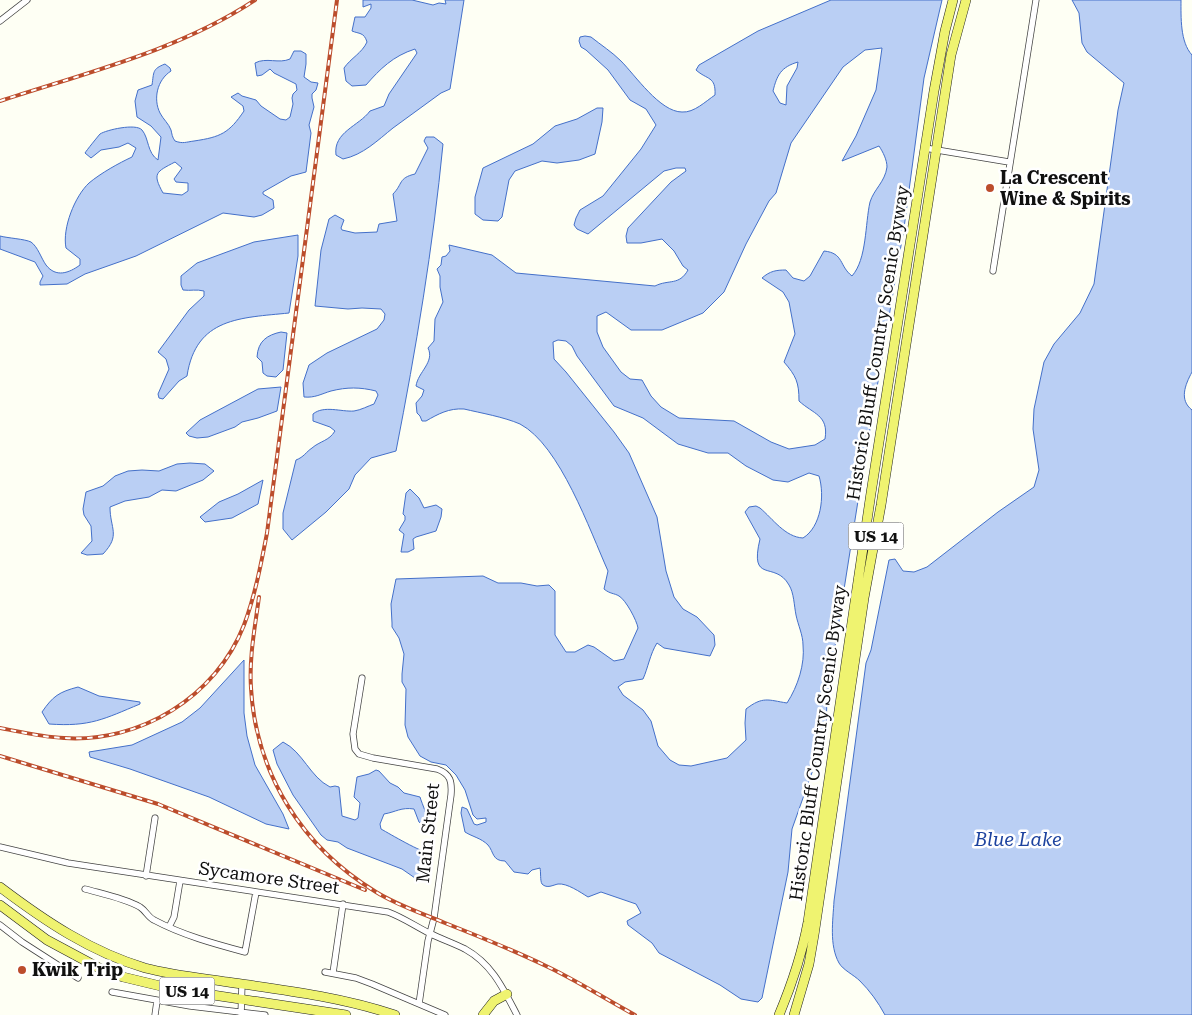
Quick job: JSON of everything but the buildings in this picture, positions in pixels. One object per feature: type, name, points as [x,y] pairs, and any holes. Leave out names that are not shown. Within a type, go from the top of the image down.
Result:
[{"type":"main road","name":"Historic Bluff Country Scenic Byway","points":[[779,1015],[795,973],[808,922],[925,148],[945,31],[953,0]]},
{"type":"main road","name":"Historic Bluff Country Scenic Byway","points":[[794,1015],[809,964],[814,935],[864,598],[888,461],[936,150],[952,55],[966,0]]},
{"type":"main road","name":"US 14","points":[[0,887],[33,912],[66,933],[105,953],[130,963],[166,972],[334,999],[395,1015]]},
{"type":"main road","name":"US 14","points":[[0,904],[47,940],[102,969],[142,983],[346,1015]]},
{"type":"main road","points":[[483,1015],[494,1001],[507,994]]},
{"type":"main road","points":[[296,1007],[326,1015]]},
{"type":"street","points":[[0,21],[27,0]]},
{"type":"street","points":[[993,271],[1036,0]]},
{"type":"street","points":[[925,148],[1009,162]]},
{"type":"street","name":"Main Street","points":[[362,678],[353,734],[355,749],[359,754],[364,757],[437,769],[446,773],[451,781],[451,796],[434,918],[429,934],[419,1004]]},
{"type":"street","points":[[146,876],[155,818]]},
{"type":"street","name":"Sycamore Street","points":[[0,847],[68,863],[388,912],[429,934],[464,948],[480,958],[494,972],[517,1015]]},
{"type":"street","points":[[169,927],[174,917],[180,881]]},
{"type":"street","points":[[85,889],[141,908],[156,921],[169,927],[245,952],[256,892]]},
{"type":"street","points":[[333,973],[343,904]]},
{"type":"street","points":[[0,925],[22,942],[78,978]]},
{"type":"street","points":[[326,972],[372,984],[445,1015]]},
{"type":"street","points":[[241,1014],[242,984]]},
{"type":"street","points":[[112,992],[241,1014],[265,1015]]},
{"type":"street","points":[[155,1015],[157,1000]]},
{"type":"water","points":[[363,0],[412,0],[433,5],[439,3],[446,4],[445,0],[464,0],[450,89],[441,93],[364,151],[343,159],[336,155],[338,141],[370,111],[384,106],[389,94],[417,53],[415,49],[394,59],[382,68],[366,85],[352,86],[346,81],[344,68],[367,42],[363,35],[352,31],[355,17],[365,17],[371,8],[371,4],[363,7]]},
{"type":"water","points":[[831,0],[942,0],[924,78],[904,228],[827,697],[826,733],[792,829],[788,872],[762,998],[758,1002],[741,999],[720,985],[659,953],[652,943],[628,925],[627,921],[641,913],[636,904],[601,892],[588,897],[565,885],[546,886],[541,883],[540,868],[532,870],[528,874],[514,872],[505,861],[495,858],[488,845],[465,832],[461,813],[462,807],[467,809],[474,824],[486,822],[486,818],[477,819],[473,815],[465,790],[456,775],[446,765],[431,762],[420,756],[408,737],[405,725],[406,689],[402,682],[404,654],[399,638],[392,627],[391,604],[396,579],[483,576],[498,583],[549,585],[555,591],[555,635],[566,652],[575,652],[588,645],[614,661],[624,659],[638,628],[637,625],[631,611],[622,598],[604,589],[608,571],[583,512],[561,469],[548,450],[535,435],[520,424],[500,417],[464,409],[453,409],[422,421],[417,413],[416,403],[424,390],[416,386],[417,381],[428,362],[430,353],[428,348],[434,341],[435,319],[443,302],[440,276],[437,269],[441,265],[442,257],[446,256],[450,251],[449,245],[492,255],[516,273],[655,286],[681,278],[688,270],[662,239],[641,243],[627,243],[626,236],[628,228],[671,182],[686,171],[685,168],[664,171],[588,234],[577,229],[574,225],[580,210],[603,196],[641,149],[656,125],[646,109],[630,100],[608,70],[581,47],[580,37],[591,37],[610,52],[665,106],[686,112],[695,109],[715,95],[712,81],[696,70],[699,65],[758,31]],"holes":[[[882,48],[876,90],[856,136],[842,161],[879,146],[887,167],[884,177],[870,202],[863,251],[857,269],[852,276],[835,254],[824,251],[810,276],[804,281],[793,278],[786,270],[773,271],[762,278],[783,292],[789,302],[795,334],[784,362],[796,380],[799,401],[819,416],[825,425],[825,439],[815,445],[789,449],[771,442],[734,421],[679,418],[661,407],[651,396],[642,380],[630,379],[621,372],[603,347],[597,332],[597,316],[606,312],[631,330],[662,330],[703,313],[724,292],[746,244],[769,201],[776,193],[791,143],[843,67],[865,50]],[[798,62],[797,68],[787,86],[786,105],[780,103],[773,91],[776,80],[787,66]],[[558,340],[566,341],[572,346],[577,356],[614,406],[643,418],[678,444],[708,453],[728,453],[746,466],[773,480],[788,482],[809,473],[819,476],[822,493],[818,519],[809,533],[803,538],[785,531],[756,506],[749,507],[745,512],[760,539],[758,562],[761,567],[783,578],[791,588],[802,638],[803,660],[797,682],[787,703],[766,700],[757,702],[746,709],[746,740],[727,758],[691,766],[679,765],[670,760],[658,746],[651,721],[643,710],[623,695],[618,687],[625,682],[643,679],[657,643],[664,648],[710,656],[715,645],[714,635],[697,617],[683,609],[674,597],[666,571],[657,517],[629,453],[554,359],[553,342]]]},
{"type":"water","name":"Blue Lake","points":[[1072,0],[1181,0],[1183,36],[1192,55],[1192,372],[1185,387],[1184,397],[1192,410],[1192,1015],[885,1015],[877,1001],[860,981],[839,963],[833,940],[834,901],[866,663],[871,650],[889,560],[895,559],[903,571],[914,572],[927,567],[998,512],[1034,487],[1039,470],[1033,429],[1034,409],[1044,362],[1054,344],[1080,313],[1094,284],[1118,110],[1124,83],[1087,52],[1082,43],[1079,13]]},
{"type":"water","points":[[294,51],[301,51],[306,54],[304,77],[311,82],[318,83],[316,90],[312,94],[314,107],[309,125],[311,133],[306,172],[291,176],[263,192],[263,194],[273,200],[274,208],[254,217],[223,213],[136,256],[85,274],[67,284],[40,285],[43,276],[35,262],[0,249],[0,236],[25,240],[33,244],[46,265],[54,272],[67,272],[80,265],[80,259],[66,248],[65,240],[68,222],[75,204],[89,183],[110,168],[132,157],[136,148],[128,143],[119,147],[101,150],[91,158],[85,153],[100,134],[114,129],[134,127],[142,130],[150,150],[158,160],[161,137],[151,126],[137,117],[135,101],[138,90],[152,85],[154,72],[158,68],[165,64],[171,71],[162,79],[158,90],[158,108],[170,128],[175,141],[185,142],[218,136],[229,129],[244,111],[243,106],[231,97],[238,93],[256,100],[261,106],[280,119],[286,120],[290,117],[293,94],[297,90],[296,84],[270,69],[257,76],[255,63],[259,61],[290,59]],"holes":[[[175,162],[182,168],[174,179],[176,182],[188,183],[188,191],[182,195],[163,193],[157,177],[160,171]]]},
{"type":"water","points":[[597,108],[603,108],[595,154],[579,160],[557,163],[542,161],[515,171],[509,180],[502,217],[498,221],[483,220],[475,214],[475,197],[483,168],[533,144],[555,126],[577,119]]},
{"type":"water","points":[[426,137],[434,137],[443,144],[423,298],[396,451],[371,458],[355,475],[349,489],[326,512],[292,540],[283,529],[283,513],[296,460],[330,437],[335,431],[330,427],[313,421],[313,414],[327,409],[359,410],[374,404],[378,395],[376,391],[354,388],[304,397],[303,383],[309,365],[327,353],[377,329],[384,320],[385,314],[381,309],[315,306],[321,250],[329,219],[335,215],[344,220],[342,230],[355,233],[377,232],[379,224],[397,221],[393,194],[403,179],[415,174],[428,148],[424,141]]},
{"type":"water","points":[[298,235],[298,256],[289,313],[238,320],[223,324],[211,331],[200,342],[192,357],[187,376],[179,381],[163,399],[159,398],[158,394],[169,369],[166,359],[158,352],[189,310],[204,296],[204,291],[183,290],[181,276],[197,263],[254,242]]},
{"type":"water","points":[[281,332],[287,333],[283,370],[276,377],[267,376],[263,373],[262,362],[257,357],[259,347],[268,337]]},
{"type":"water","points":[[281,387],[277,411],[242,422],[235,427],[208,437],[197,438],[186,433],[200,420],[258,389]]},
{"type":"water","points":[[177,464],[205,464],[214,471],[203,480],[176,491],[162,490],[149,497],[125,501],[110,507],[113,532],[112,542],[103,554],[87,555],[81,553],[92,541],[91,526],[84,515],[83,509],[86,492],[103,486],[115,476],[128,471],[159,471]]},
{"type":"water","points":[[263,480],[258,504],[232,518],[205,522],[200,517],[219,502]]},
{"type":"water","points":[[410,489],[419,498],[424,508],[436,505],[442,509],[441,517],[436,531],[416,537],[413,539],[414,549],[408,552],[401,552],[404,534],[399,530],[405,520],[403,514],[406,493]]},
{"type":"water","points":[[244,660],[244,713],[247,736],[255,765],[283,814],[289,829],[266,824],[209,797],[90,757],[89,752],[132,745],[182,722],[200,708]]},
{"type":"water","points":[[78,687],[99,696],[140,702],[140,704],[96,721],[63,725],[49,724],[42,712],[57,695]]},
{"type":"water","points":[[283,742],[296,752],[323,783],[330,787],[339,787],[342,816],[355,820],[358,818],[360,803],[354,797],[357,777],[376,770],[404,793],[420,797],[427,824],[423,825],[419,822],[414,809],[402,809],[384,814],[380,824],[381,829],[413,847],[430,853],[432,864],[426,873],[420,879],[415,878],[402,869],[347,848],[338,842],[327,840],[321,835],[293,795],[277,764],[273,750]]},
{"type":"railway","points":[[0,101],[164,47],[226,18],[255,0]]},
{"type":"railway","points":[[0,728],[64,738],[92,738],[120,733],[147,723],[172,710],[195,694],[215,674],[231,651],[244,625],[255,591],[267,533],[337,0]]},
{"type":"railway","points":[[259,597],[251,665],[251,688],[255,720],[262,750],[273,778],[305,830],[326,853],[350,874],[384,897],[534,960],[635,1015]]},
{"type":"railway","points":[[0,756],[158,804],[365,890]]},
{"type":"place","name":"La Crescent Wine & Spirits","points":[[990,188]]},
{"type":"place","name":"Kwik Trip","points":[[22,970]]}]
